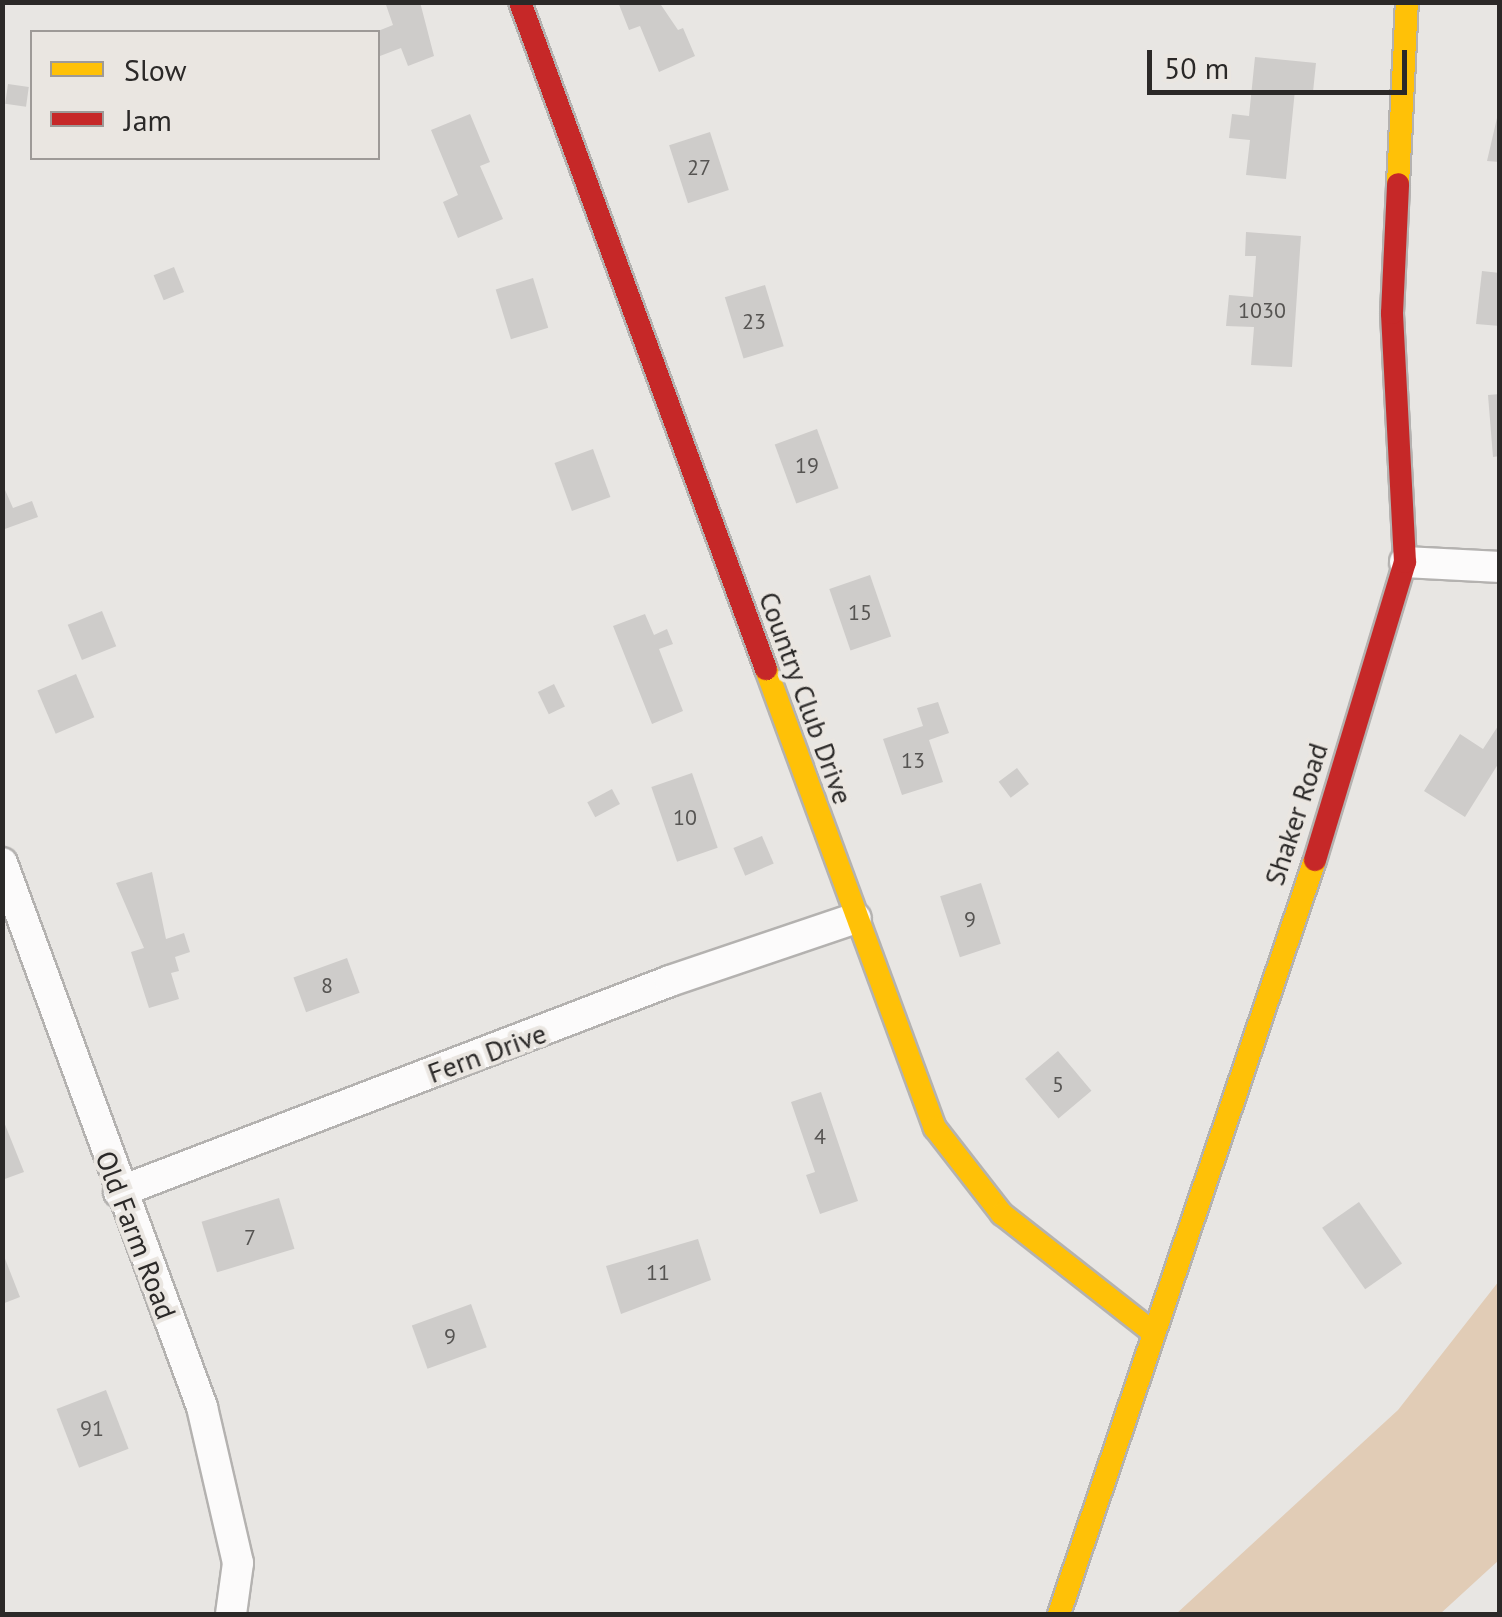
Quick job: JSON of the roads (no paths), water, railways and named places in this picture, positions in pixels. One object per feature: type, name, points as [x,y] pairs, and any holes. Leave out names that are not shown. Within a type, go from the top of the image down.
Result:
[{"type":"street","name":"Country Club Drive","points":[[520,2],[935,1128],[962,1172],[1002,1214],[1154,1333]]},
{"type":"street","name":"Shaker Road","points":[[1059,1614],[1333,805],[1405,562],[1392,313],[1394,175],[1407,2]]},
{"type":"street","points":[[1405,562],[1500,567]]},
{"type":"street","name":"Old Farm Road","points":[[2,862],[119,1192],[202,1407],[238,1563],[231,1614]]},
{"type":"street","name":"Fern Drive","points":[[119,1192],[670,981],[856,918]]}]
